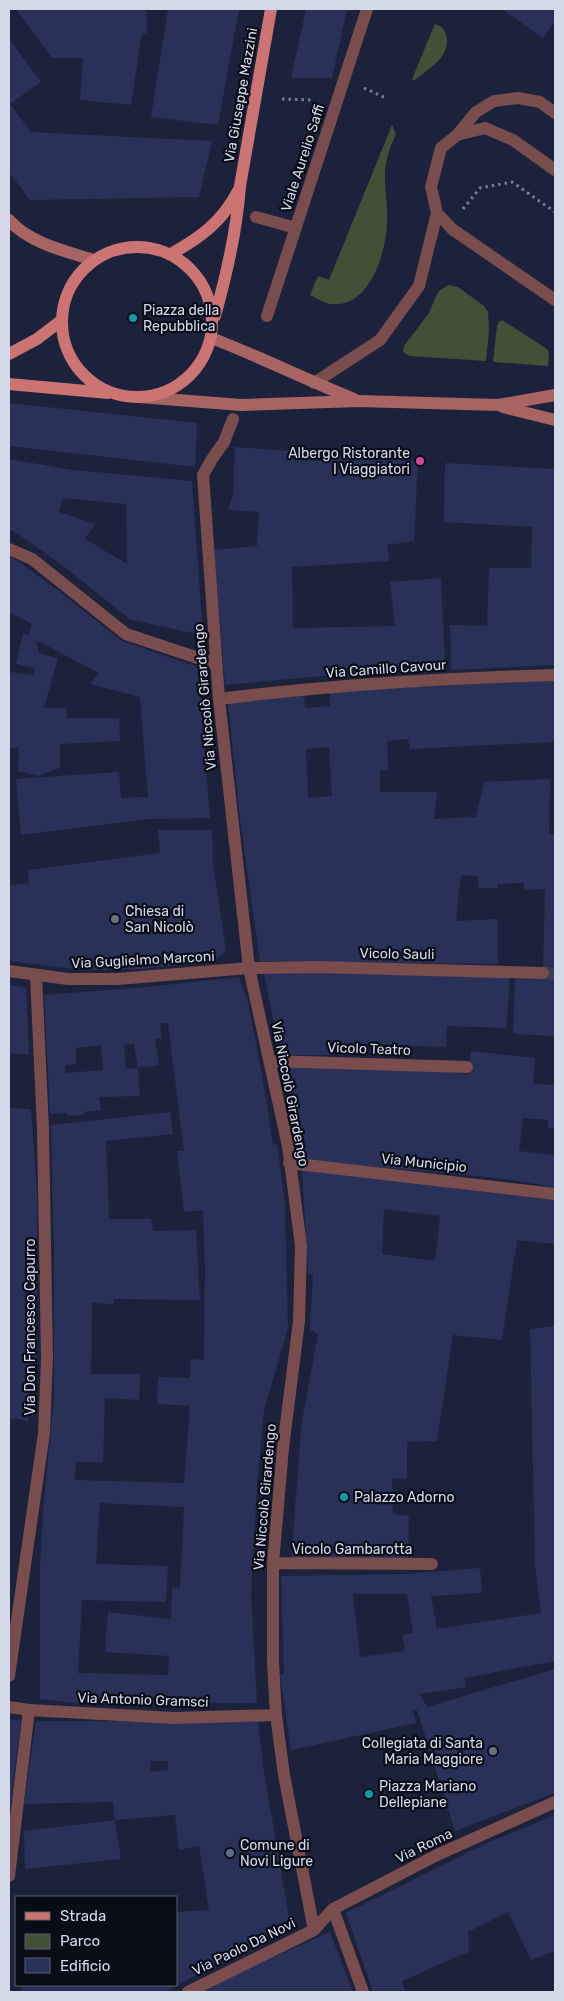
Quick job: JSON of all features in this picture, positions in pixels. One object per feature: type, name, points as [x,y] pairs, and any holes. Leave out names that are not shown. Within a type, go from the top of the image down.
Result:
[{"type":"main road","name":"Via Giuseppe Mazzini","points":[[213,321],[232,248],[240,186],[271,9]]},
{"type":"main road","name":"Via Giuseppe Mazzini","points":[[171,254],[211,228],[232,203],[240,186]]},
{"type":"main road","points":[[9,220],[20,231],[56,249],[94,260]]},
{"type":"main road","points":[[118,394],[94,383],[84,375],[71,359],[64,340],[62,320],[64,302],[71,286],[81,272],[94,260],[112,251],[132,246],[152,248],[171,254],[185,263],[201,282],[211,305],[213,321],[204,358],[192,374],[176,386],[159,394],[140,397]]},
{"type":"main road","points":[[9,354],[37,340],[62,320]]},
{"type":"main road","points":[[210,338],[256,355],[314,383],[358,401]]},
{"type":"main road","points":[[9,384],[241,405],[358,401],[498,405],[555,396]]},
{"type":"main road","points":[[498,405],[555,420]]},
{"type":"street","name":"Viale Aurelio Saffi","points":[[267,316],[367,9]]},
{"type":"street","points":[[314,383],[380,340],[419,286],[437,213],[431,188],[441,148],[457,135],[476,112],[494,101],[518,98],[540,102],[555,112]]},
{"type":"street","points":[[457,135],[485,128],[513,140],[555,170]]},
{"type":"street","points":[[437,213],[452,229],[555,300]]},
{"type":"street","points":[[256,217],[296,228]]},
{"type":"street","name":"Via Niccolò Girardengo","points":[[233,419],[224,442],[203,475],[219,699],[249,968],[288,1146],[301,1246],[301,1287],[293,1375],[283,1448],[273,1563],[273,1662],[276,1715],[284,1775],[314,1930]]},
{"type":"street","points":[[9,549],[32,559],[126,634],[216,664]]},
{"type":"street","name":"Via Camillo Cavour","points":[[219,699],[353,686],[555,675]]},
{"type":"street","name":"Vicolo Sauli","points":[[249,968],[317,967],[543,973]]},
{"type":"street","name":"Via Guglielmo Marconi","points":[[9,971],[68,979],[118,979],[249,968]]},
{"type":"street","name":"Via Don Francesco Capurro","points":[[9,1676],[44,1433],[47,1359],[43,1130],[36,975]]},
{"type":"street","name":"Vicolo Teatro","points":[[270,1061],[467,1067]]},
{"type":"street","name":"Via Municipio","points":[[289,1163],[555,1194]]},
{"type":"street","name":"Vicolo Gambarotta","points":[[273,1563],[432,1564]]},
{"type":"street","name":"Via Antonio Gramsci","points":[[9,1707],[29,1710],[174,1718],[276,1715]]},
{"type":"street","points":[[9,1876],[29,1710]]},
{"type":"street","name":"Via Roma","points":[[314,1930],[333,1909],[437,1855],[555,1802]]},
{"type":"street","points":[[333,1909],[363,1992]]},
{"type":"street","name":"Via Paolo Da Novi","points":[[188,1992],[314,1930]]},
{"type":"path","points":[[282,99],[338,100]]},
{"type":"path","points":[[462,210],[480,188],[512,182],[555,212]]},
{"type":"green space","points":[[435,24],[442,27],[445,31],[447,45],[445,52],[436,63],[414,81],[412,79]]},
{"type":"green space","points":[[392,125],[396,134],[386,166],[387,221],[384,247],[380,261],[366,288],[356,297],[345,303],[326,303],[310,295],[318,276],[329,280]]},
{"type":"green space","points":[[448,285],[458,287],[484,306],[488,312],[489,330],[486,361],[409,356],[403,352],[404,346],[429,313],[438,292]]},
{"type":"green space","points":[[502,320],[547,349],[549,353],[548,366],[493,362],[497,326]]},
{"type":"building","points":[[16,9],[146,9],[147,33],[142,33],[131,105],[80,100],[83,58],[52,58]]},
{"type":"building","points":[[168,9],[239,9],[218,125],[151,117]]},
{"type":"building","points":[[306,9],[347,9],[332,78],[291,78]]},
{"type":"building","points":[[502,9],[555,9],[555,21],[543,38]]},
{"type":"building","points":[[9,39],[41,82],[10,104],[31,132],[212,141],[199,197],[30,200],[9,172]]},
{"type":"building","points":[[9,403],[197,423],[195,467],[9,446]]},
{"type":"building","points":[[235,447],[418,461],[414,541],[387,545],[389,561],[292,567],[293,628],[395,626],[390,582],[441,578],[445,665],[225,685],[214,550],[257,546],[259,512],[228,510],[233,495]]},
{"type":"building","points":[[9,459],[74,470],[192,481],[203,635],[131,620],[62,565],[14,531],[9,530]],"holes":[[[63,498],[126,504],[127,564],[85,539],[95,524],[59,512]]]},
{"type":"building","points":[[445,463],[555,469],[555,665],[451,670],[450,625],[487,626],[489,568],[531,568],[532,527],[444,522]]},
{"type":"building","points":[[9,557],[55,588],[122,641],[198,667],[210,818],[149,819],[21,835],[16,779],[119,772],[121,798],[148,797],[140,697],[90,684],[99,673],[36,640],[39,653],[58,658],[44,708],[66,708],[67,718],[119,718],[120,741],[60,744],[60,768],[38,776],[18,771],[19,747],[9,748],[9,672],[33,675],[35,668],[16,664],[23,633],[28,636],[32,624],[9,612]]},
{"type":"building","points":[[555,680],[555,733],[553,742],[410,749],[408,739],[387,741],[388,770],[380,770],[380,792],[437,792],[434,819],[476,817],[484,782],[550,779],[549,834],[555,835],[555,1036],[513,1034],[515,977],[543,973],[545,889],[524,890],[524,883],[497,884],[497,888],[478,888],[478,876],[461,875],[456,921],[498,919],[498,964],[260,961],[240,820],[228,702],[304,694],[305,708],[330,706],[330,691]],"holes":[[[329,747],[332,796],[308,798],[306,749]]]},
{"type":"building","name":"Chiesa di San Nicolò","points":[[158,830],[212,830],[213,863],[226,951],[213,961],[141,969],[81,970],[9,961],[9,886],[29,883],[28,870],[160,853]]},
{"type":"building","points":[[264,972],[510,975],[506,1028],[447,1026],[446,1047],[332,1043],[334,1055],[280,1055]]},
{"type":"building","points":[[239,977],[248,1002],[273,1145],[277,1144],[285,1203],[288,1328],[264,1410],[257,1485],[251,1593],[257,1703],[83,1704],[40,1699],[40,1565],[54,1398],[54,1255],[51,1125],[170,1112],[173,1134],[106,1141],[109,1219],[151,1219],[153,1231],[196,1230],[200,1300],[114,1299],[113,1304],[92,1303],[91,1374],[140,1374],[139,1400],[105,1398],[103,1462],[76,1462],[74,1480],[184,1483],[190,1406],[157,1404],[158,1377],[190,1378],[190,1359],[204,1360],[205,1268],[203,1210],[184,1212],[177,1151],[184,1151],[168,1023],[160,1023],[162,1039],[155,1039],[159,1065],[138,1068],[140,1096],[99,1097],[101,1110],[84,1112],[84,1115],[50,1114],[44,995],[147,987]],"holes":[[[134,1043],[138,1068],[126,1069],[124,1045]],[[101,1045],[103,1070],[66,1073],[65,1065],[76,1064],[76,1048]],[[100,1503],[184,1507],[180,1588],[172,1587],[171,1619],[108,1612],[105,1652],[169,1656],[168,1675],[78,1673],[82,1600],[166,1602],[168,1566],[96,1564]]]},
{"type":"building","points":[[9,985],[26,988],[29,1055],[9,1053]]},
{"type":"building","points":[[471,1051],[535,1058],[533,1084],[555,1085],[555,1128],[548,1128],[548,1120],[523,1118],[519,1151],[555,1155],[555,1187],[498,1178],[299,1160],[284,1065],[434,1069],[468,1075]]},
{"type":"building","points":[[9,1108],[31,1109],[37,1192],[37,1361],[32,1360],[28,1421],[9,1418]]},
{"type":"building","points":[[302,1168],[555,1200],[555,1244],[517,1240],[502,1340],[453,1335],[437,1441],[407,1442],[407,1479],[392,1478],[393,1514],[409,1516],[408,1559],[291,1558],[302,1421],[318,1334],[310,1329],[313,1274],[308,1274]],"holes":[[[384,1209],[440,1216],[435,1261],[382,1254]]]},
{"type":"building","points":[[555,1326],[555,1661],[464,1678],[466,1687],[420,1694],[427,1707],[555,1669],[555,1793],[455,1831],[417,1710],[413,1711],[416,1723],[291,1750],[280,1674],[284,1674],[281,1576],[406,1574],[480,1568],[482,1593],[431,1596],[437,1629],[541,1613],[535,1566],[530,1329]],"holes":[[[353,1594],[407,1594],[413,1633],[402,1635],[405,1651],[360,1657]]]},
{"type":"building","points":[[9,1719],[21,1721],[10,1807],[9,1807]]},
{"type":"building","points":[[36,1721],[258,1722],[263,1765],[290,1924],[178,1985],[178,1912],[209,1910],[199,1846],[179,1850],[175,1815],[115,1820],[113,1802],[24,1804]],"holes":[[[150,1761],[168,1761],[168,1770],[151,1772]]]},
{"type":"building","points":[[555,1815],[555,1951],[531,1960],[508,1912],[468,1932],[469,1952],[402,1981],[405,1992],[373,1992],[346,1913],[489,1842]]},
{"type":"building","points":[[115,1820],[121,1859],[25,1869],[24,1831]]},
{"type":"building","points":[[330,1932],[353,1992],[200,1992],[226,1978]]},
{"type":"building","points":[[20,1986],[176,1986],[165,1992],[21,1992]]},
{"type":"tunnel","points":[[543,973],[555,974]]},
{"type":"place","name":"Piazza della Repubblica","points":[[133,318]]},
{"type":"place","name":"Albergo Ristorante I Viaggiatori","points":[[420,461]]},
{"type":"place","name":"Chiesa di San Nicolò","points":[[115,919]]},
{"type":"place","name":"Palazzo Adorno","points":[[344,1497]]},
{"type":"place","name":"Collegiata di Santa Maria Maggiore","points":[[493,1751]]},
{"type":"place","name":"Piazza Mariano Dellepiane","points":[[369,1794]]},
{"type":"place","name":"Comune di Novi Ligure","points":[[230,1853]]}]
